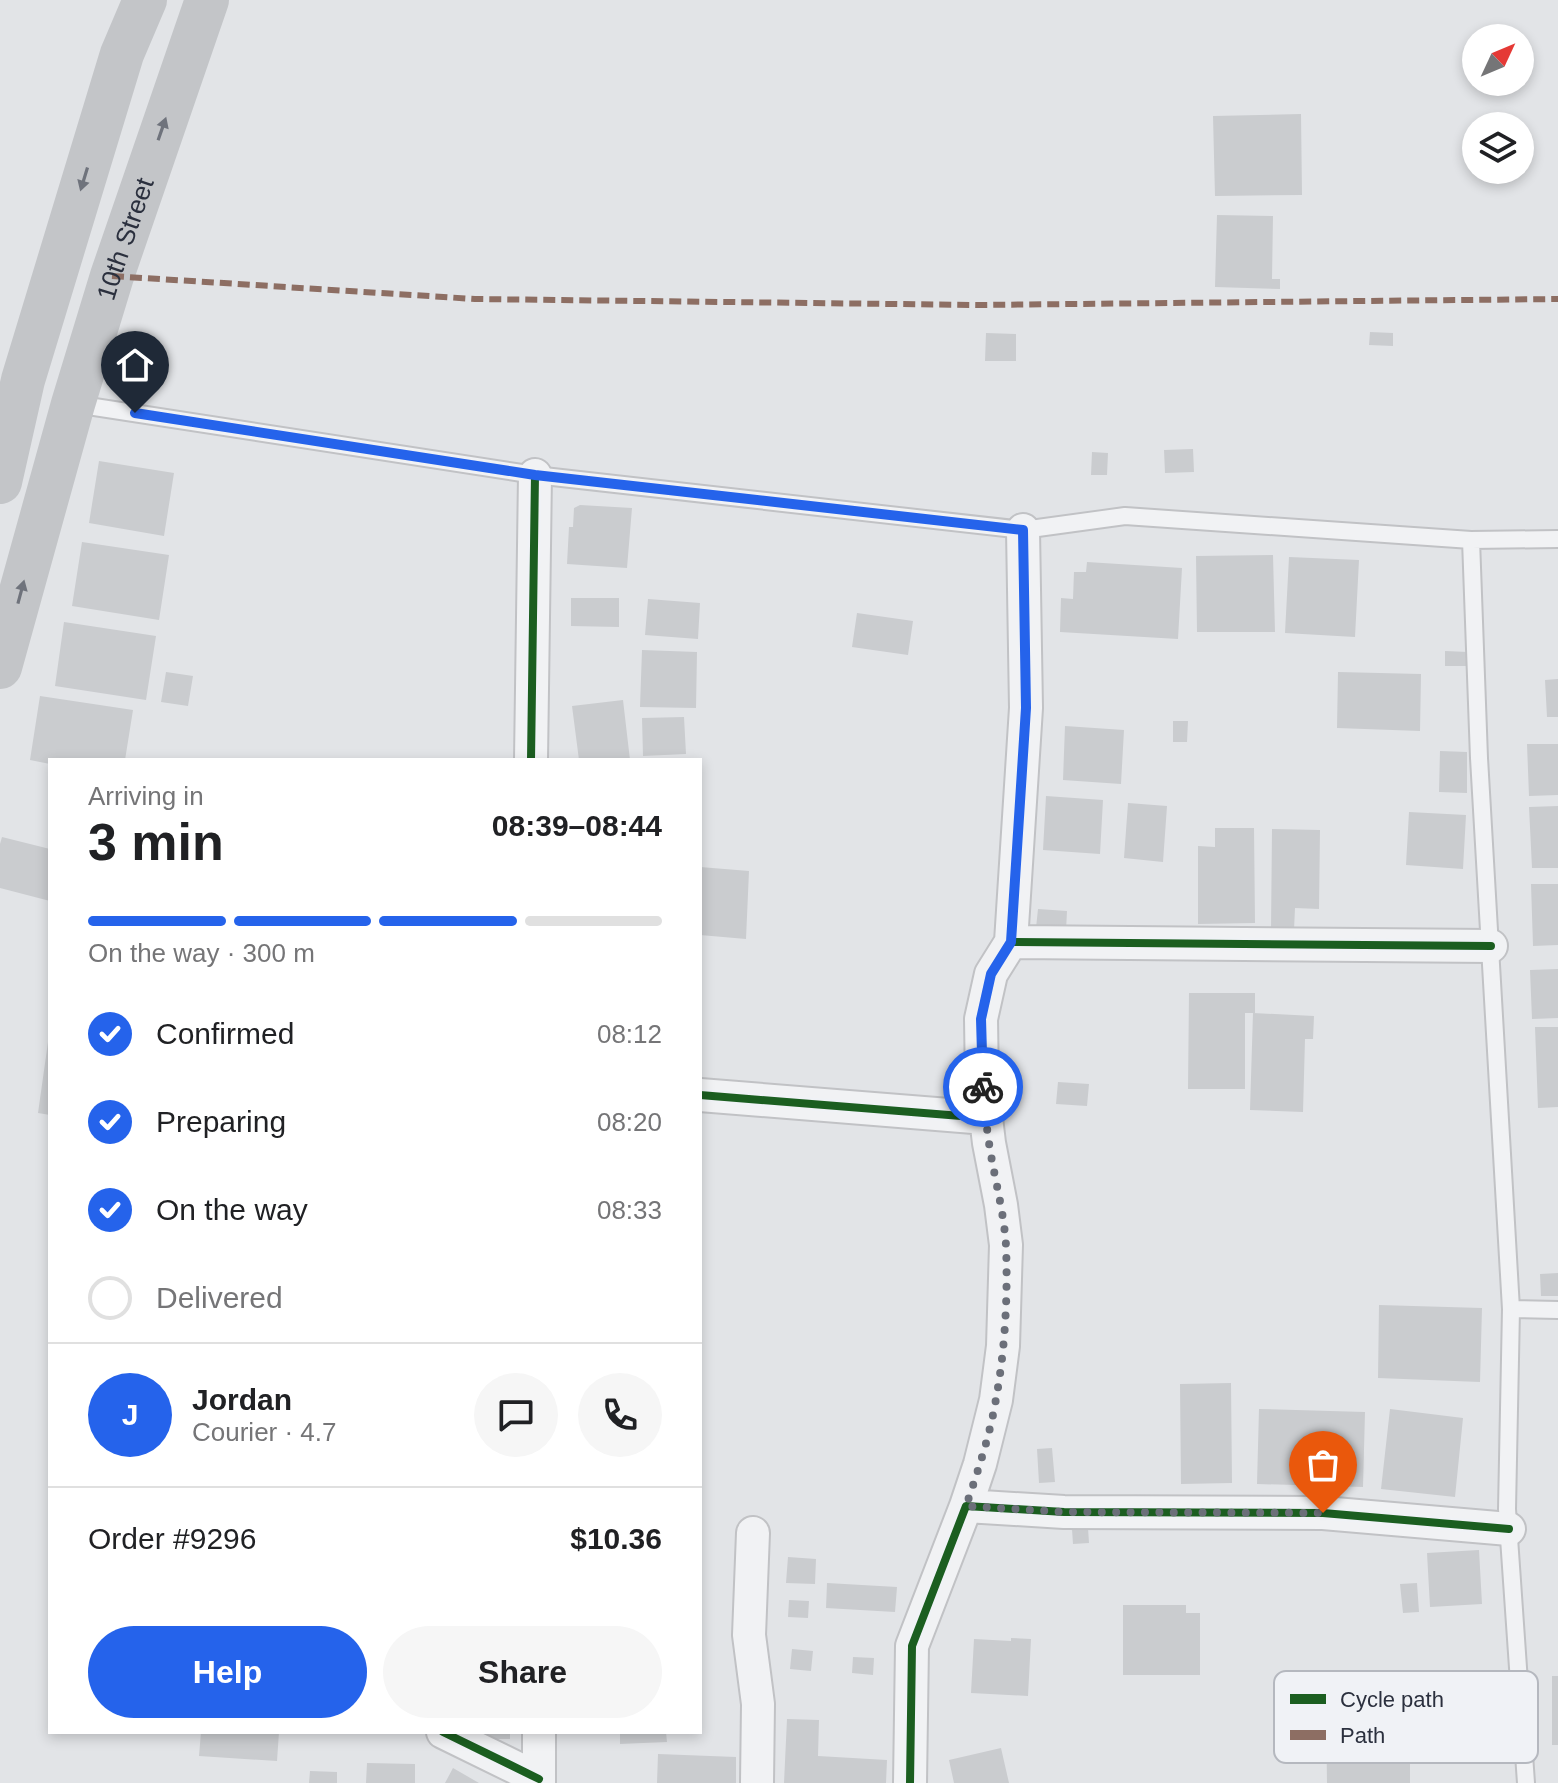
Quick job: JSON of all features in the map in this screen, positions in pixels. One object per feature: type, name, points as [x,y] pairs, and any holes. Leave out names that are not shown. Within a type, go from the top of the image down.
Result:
[{"type":"main road","points":[[0,482],[23,380],[122,54],[145,0]]},
{"type":"main road","name":"10th Street","points":[[0,667],[112,276],[207,0]]},
{"type":"street","points":[[531,758],[535,475]]},
{"type":"street","points":[[910,1783],[912,1646],[980,1464],[996,1400],[1004,1315],[1006,1245],[982,1084],[981,1019],[991,974],[1011,942],[1026,708],[1023,530]]},
{"type":"street","points":[[1011,942],[1491,946]]},
{"type":"street","points":[[702,1095],[986,1118]]},
{"type":"street","points":[[966,1506],[1064,1512],[1323,1513],[1509,1529]]},
{"type":"street","points":[[753,1533],[749,1635],[758,1704],[757,1783]]},
{"type":"street","points":[[447,1734],[539,1781],[539,1734]]},
{"type":"lane","points":[[73,404],[535,475],[1023,530],[1125,516],[1471,540],[1558,539]]},
{"type":"lane","points":[[1471,540],[1479,758],[1511,1309],[1507,1509],[1519,1671]]},
{"type":"lane","points":[[1511,1309],[1558,1310]]},
{"type":"lane","points":[[1525,1763],[1526,1783]]},
{"type":"building","points":[[1301,114],[1302,195],[1215,196],[1213,116]]},
{"type":"building","points":[[1217,215],[1273,216],[1272,279],[1280,279],[1280,289],[1215,287]]},
{"type":"building","points":[[1370,332],[1393,333],[1393,346],[1369,345]]},
{"type":"building","points":[[986,333],[1016,334],[1016,361],[985,361]]},
{"type":"building","points":[[1193,449],[1194,472],[1165,473],[1164,450]]},
{"type":"building","points":[[1092,452],[1108,453],[1107,475],[1091,475]]},
{"type":"building","points":[[99,461],[174,473],[164,536],[89,523]]},
{"type":"building","points":[[580,505],[632,508],[627,568],[567,564],[569,527],[573,527],[574,508]]},
{"type":"building","points":[[82,542],[169,555],[159,620],[72,606]]},
{"type":"building","points":[[1273,555],[1275,632],[1197,632],[1196,556]]},
{"type":"building","points":[[1289,557],[1359,560],[1355,637],[1285,633]]},
{"type":"building","points":[[1087,562],[1182,568],[1178,639],[1060,632],[1061,598],[1073,599],[1074,572],[1086,572]]},
{"type":"building","points":[[571,598],[619,598],[619,627],[571,626]]},
{"type":"building","points":[[648,599],[700,603],[698,639],[645,635]]},
{"type":"building","points":[[857,613],[913,621],[908,655],[852,647]]},
{"type":"building","points":[[64,622],[156,636],[146,700],[55,686]]},
{"type":"building","points":[[642,650],[697,652],[696,708],[640,707]]},
{"type":"building","points":[[1445,651],[1468,652],[1468,666],[1445,666]]},
{"type":"building","points":[[166,672],[193,676],[188,706],[161,702]]},
{"type":"building","points":[[1338,672],[1421,674],[1420,731],[1337,728]]},
{"type":"building","points":[[1558,679],[1558,717],[1547,717],[1545,680]]},
{"type":"building","points":[[40,696],[133,710],[125,758],[48,758],[48,764],[30,760]]},
{"type":"building","points":[[623,700],[630,758],[579,758],[572,706]]},
{"type":"building","points":[[684,717],[686,754],[643,756],[642,718]]},
{"type":"building","points":[[1173,721],[1188,721],[1187,742],[1173,742]]},
{"type":"building","points":[[1065,726],[1124,730],[1121,784],[1063,780]]},
{"type":"building","points":[[1527,744],[1558,744],[1558,795],[1529,796]]},
{"type":"building","points":[[1440,751],[1467,752],[1467,793],[1439,792]]},
{"type":"building","points":[[1046,796],[1103,800],[1100,854],[1043,850]]},
{"type":"building","points":[[1128,803],[1167,806],[1163,862],[1124,858]]},
{"type":"building","points":[[1558,806],[1558,868],[1532,868],[1529,807]]},
{"type":"building","points":[[1409,812],[1466,815],[1463,869],[1406,865]]},
{"type":"building","points":[[1215,828],[1254,828],[1255,923],[1198,924],[1198,846],[1215,847]]},
{"type":"building","points":[[1272,829],[1320,830],[1319,909],[1295,908],[1294,930],[1271,930]]},
{"type":"building","points":[[2,837],[48,848],[48,900],[0,888]]},
{"type":"building","points":[[702,867],[749,871],[746,939],[702,935]]},
{"type":"building","points":[[1531,884],[1558,884],[1558,945],[1533,946]]},
{"type":"building","points":[[1038,909],[1067,911],[1066,931],[1036,928]]},
{"type":"building","points":[[1558,969],[1558,1018],[1532,1019],[1530,970]]},
{"type":"building","points":[[1189,993],[1255,993],[1255,1013],[1245,1013],[1245,1089],[1188,1089]]},
{"type":"building","points":[[1253,1013],[1314,1016],[1313,1039],[1305,1039],[1303,1112],[1250,1110]]},
{"type":"building","points":[[1535,1027],[1558,1027],[1558,1107],[1538,1108]]},
{"type":"building","points":[[48,1042],[48,1115],[38,1113]]},
{"type":"building","points":[[1058,1082],[1089,1084],[1087,1106],[1056,1104]]},
{"type":"building","points":[[1558,1273],[1558,1296],[1541,1296],[1540,1274]]},
{"type":"building","points":[[1379,1305],[1482,1308],[1480,1382],[1378,1378]]},
{"type":"building","points":[[1231,1383],[1232,1483],[1181,1484],[1180,1384]]},
{"type":"building","points":[[1259,1409],[1365,1412],[1363,1487],[1257,1484]]},
{"type":"building","points":[[1390,1409],[1463,1418],[1455,1497],[1381,1489]]},
{"type":"building","points":[[1052,1448],[1055,1482],[1039,1483],[1037,1449]]},
{"type":"building","points":[[1088,1528],[1089,1543],[1073,1544],[1072,1529]]},
{"type":"building","points":[[1479,1550],[1482,1604],[1430,1607],[1427,1553]]},
{"type":"building","points":[[788,1557],[816,1559],[815,1584],[786,1583]]},
{"type":"building","points":[[827,1583],[897,1587],[895,1612],[826,1608]]},
{"type":"building","points":[[1417,1583],[1419,1612],[1403,1613],[1400,1584]]},
{"type":"building","points":[[789,1600],[809,1601],[808,1618],[788,1617]]},
{"type":"building","points":[[1123,1605],[1186,1605],[1186,1613],[1200,1613],[1200,1675],[1123,1675]]},
{"type":"building","points":[[1011,1638],[1031,1639],[1028,1696],[971,1693],[974,1639],[1011,1641]]},
{"type":"building","points":[[792,1649],[813,1651],[811,1671],[790,1669]]},
{"type":"building","points":[[853,1657],[874,1658],[873,1675],[852,1673]]},
{"type":"building","points":[[1552,1676],[1558,1676],[1558,1745],[1552,1745]]},
{"type":"building","points":[[787,1719],[819,1720],[818,1756],[887,1760],[886,1783],[784,1783]]},
{"type":"building","points":[[201,1734],[279,1734],[277,1761],[199,1756]]},
{"type":"building","points":[[479,1734],[510,1734],[510,1739],[486,1739]]},
{"type":"building","points":[[620,1734],[666,1734],[667,1742],[620,1744]]},
{"type":"building","points":[[1001,1748],[1009,1783],[954,1783],[949,1760]]},
{"type":"building","points":[[658,1754],[736,1757],[736,1783],[657,1783]]},
{"type":"building","points":[[367,1763],[415,1764],[415,1783],[366,1783]]},
{"type":"building","points":[[1327,1763],[1410,1763],[1410,1783],[1327,1783]]},
{"type":"building","points":[[453,1768],[479,1783],[445,1783]]},
{"type":"building","points":[[310,1771],[337,1772],[337,1783],[309,1783]]},
{"type":"marked path","points":[[112,276],[475,299],[977,305],[1558,299]]},
{"type":"cycle path","points":[[531,758],[535,475]]},
{"type":"cycle path","points":[[1023,530],[1026,708],[1011,942],[1491,946]]},
{"type":"cycle path","points":[[702,1095],[986,1118]]},
{"type":"cycle path","points":[[910,1783],[912,1646],[966,1506],[1064,1512],[1323,1513],[1509,1529]]},
{"type":"cycle path","points":[[447,1734],[539,1779]]},
{"type":"way so far","points":[[983,1087],[1006,1245],[1006,1285],[996,1400],[966,1506],[1064,1512],[1323,1513]]},
{"type":"route","points":[[135,413],[535,475],[1023,530],[1026,708],[1011,942],[991,974],[981,1019],[983,1087]]}]
